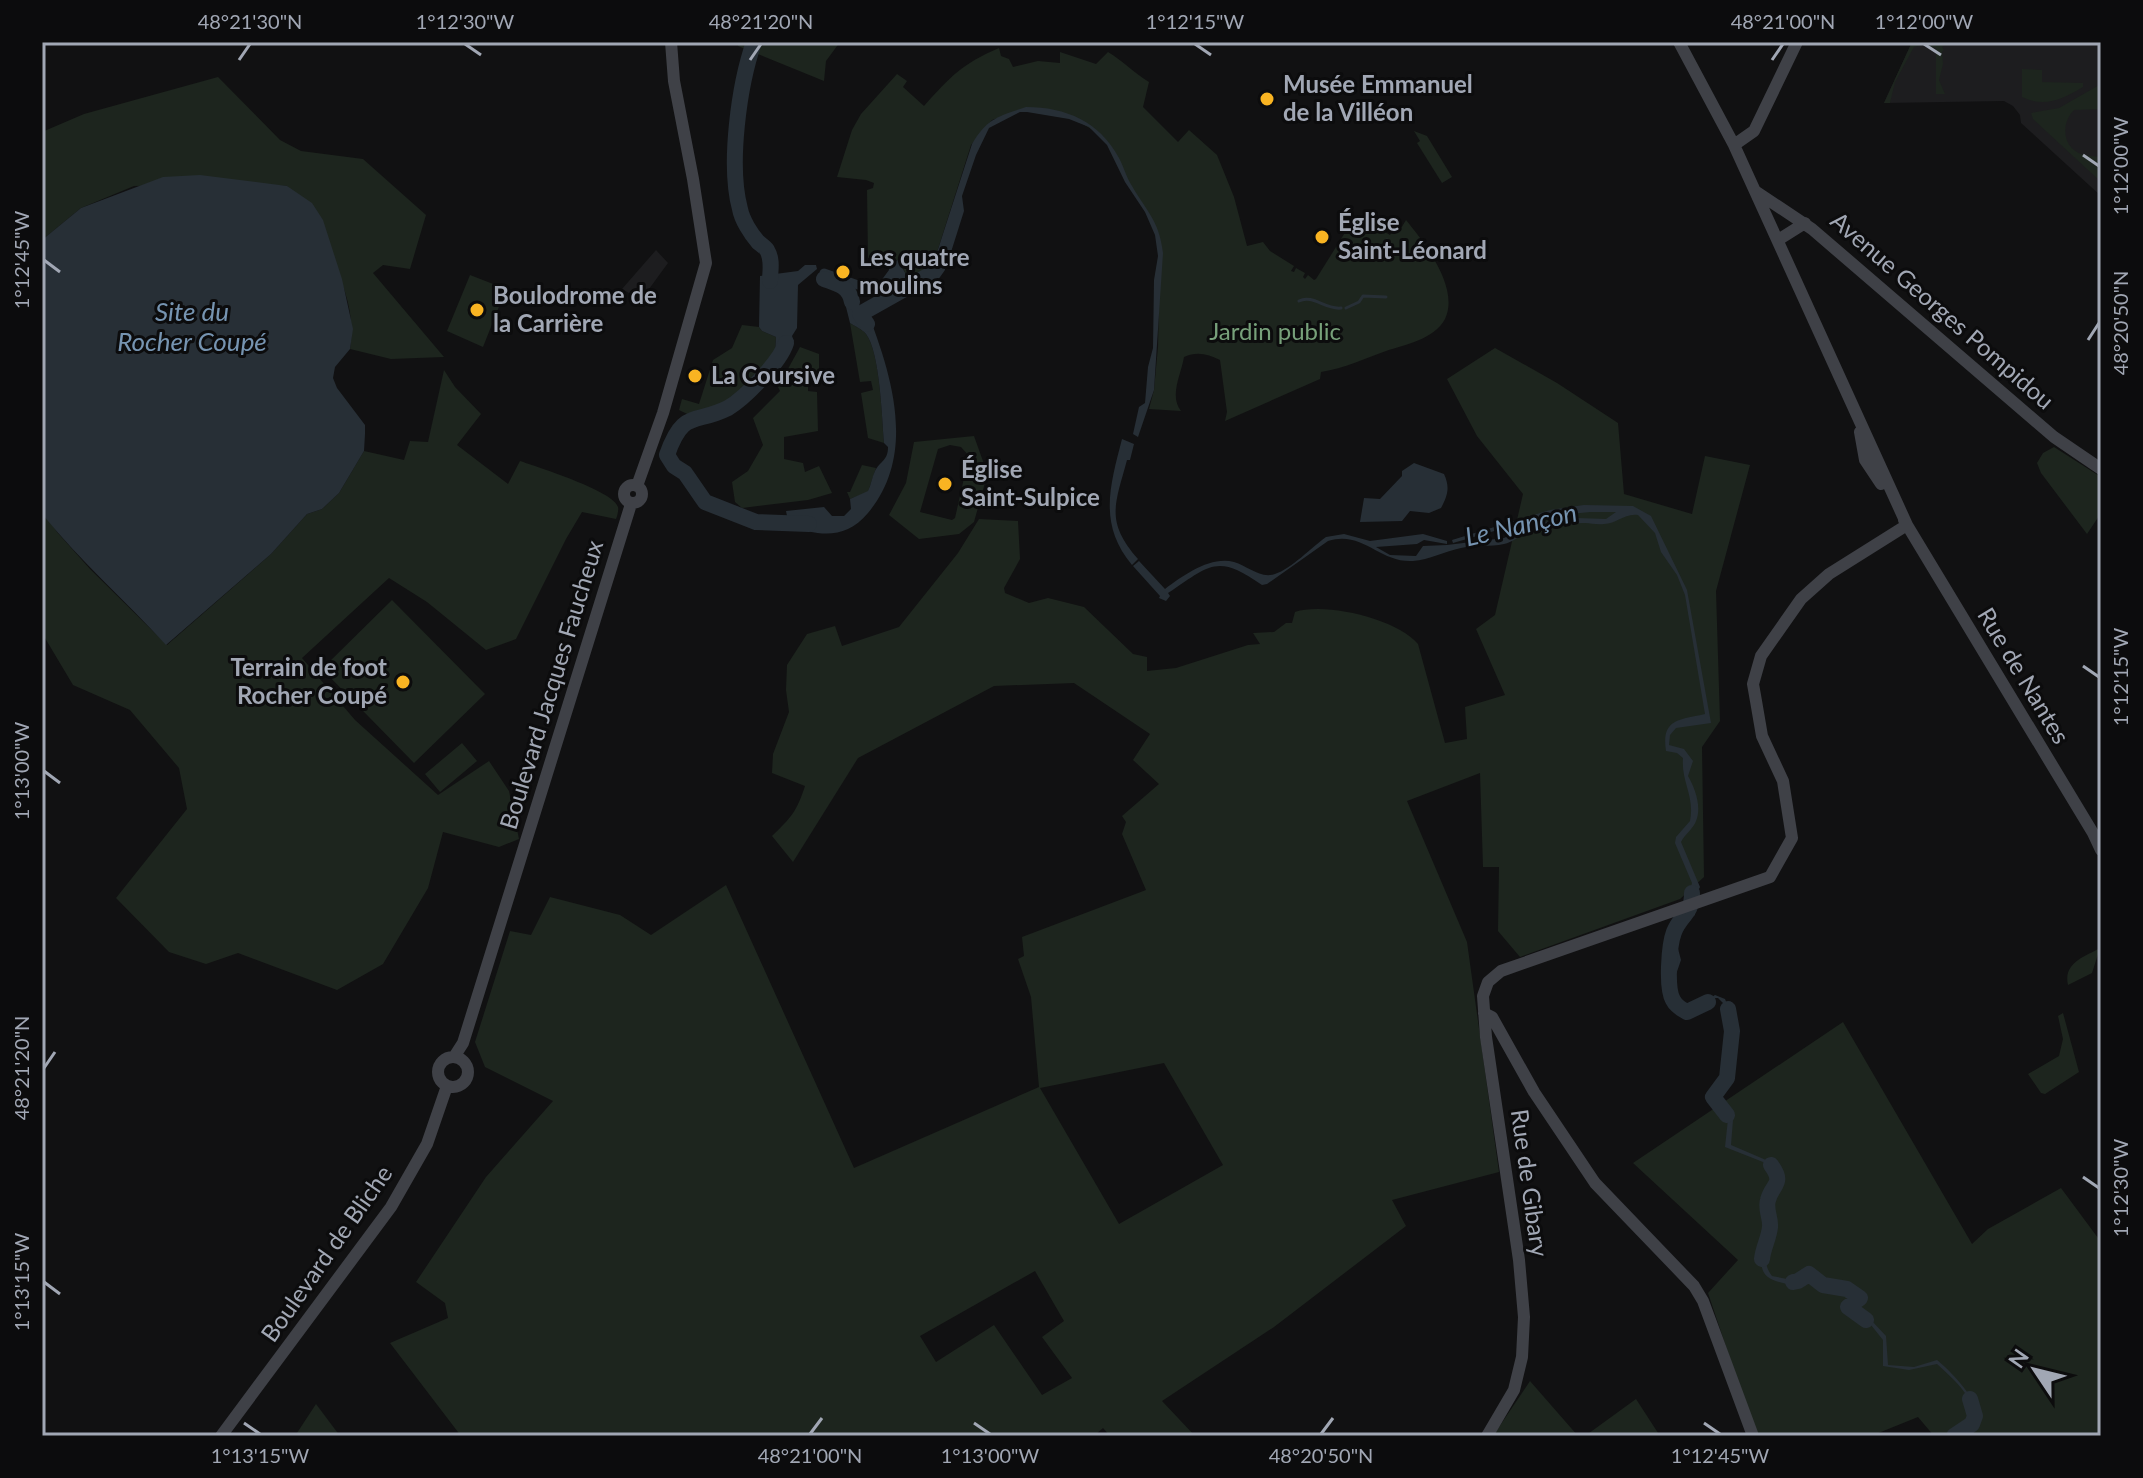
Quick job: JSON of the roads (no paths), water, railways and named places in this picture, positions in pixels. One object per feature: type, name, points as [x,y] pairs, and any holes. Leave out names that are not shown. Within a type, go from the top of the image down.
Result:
[{"type":"main road","name":"Boulevard Jacques Faucheux","points":[[454,1057],[463,1043],[631,504],[625,499],[625,491],[628,487],[637,486],[663,413],[706,263],[674,81],[671,42]]},
{"type":"main road","name":"Rue de Nantes","points":[[1679,42],[1734,145],[1859,422],[1865,460],[2101,850]]},
{"type":"main road","points":[[1734,145],[1754,131],[1797,42]]},
{"type":"main road","name":"Avenue Georges Pompidou","points":[[1753,189],[1805,223],[2054,437],[2101,469]]},
{"type":"main road","points":[[1778,240],[1805,223]]},
{"type":"main road","name":"Rue de Gibary","points":[[1487,1436],[1514,1390],[1522,1357],[1524,1317],[1519,1260],[1484,1013],[1483,996],[1488,982],[1501,971],[1770,877],[1792,838],[1783,781],[1762,736],[1753,684],[1761,656],[1801,599],[1829,574],[1907,525]]},
{"type":"main road","points":[[1484,1013],[1492,1017],[1534,1092],[1595,1183],[1694,1286],[1703,1301],[1753,1436]]},
{"type":"main road","points":[[454,1057],[463,1061],[468,1075],[460,1085],[447,1086],[439,1076],[439,1067],[445,1060],[454,1057]]},
{"type":"main road","name":"Boulevard de Bliche","points":[[222,1434],[391,1207],[427,1144],[447,1086]]},
{"type":"main road","points":[[207,1436],[222,1434]]},
{"type":"water","points":[[1026,107],[1068,114],[1092,126],[1102,135],[1119,158],[1159,232],[1163,253],[1154,390],[1138,437],[1133,434],[1139,407],[1145,403],[1153,348],[1154,280],[1158,256],[1155,235],[1107,145],[1089,127],[1069,119],[1020,112],[989,128],[962,196],[964,211],[946,268],[925,284],[921,278],[932,268],[972,144],[994,119]]},
{"type":"water","name":"Site du Rocher Coupé","points":[[200,175],[287,186],[312,203],[323,220],[342,279],[353,329],[350,349],[335,367],[333,378],[365,425],[364,451],[339,493],[322,509],[307,514],[271,554],[166,645],[43,515],[42,240],[81,208],[163,177]]},
{"type":"water","points":[[898,260],[914,289],[876,308],[872,299],[878,295],[875,289],[889,270],[888,265]]},
{"type":"water","points":[[805,265],[816,265],[817,269],[798,285],[794,341],[780,362],[775,355],[776,337],[759,327],[760,276],[798,271]]},
{"type":"water","points":[[854,305],[859,310],[866,308],[891,386],[896,439],[892,465],[883,490],[859,522],[841,532],[811,532],[789,526],[786,511],[824,507],[832,516],[844,516],[851,509],[850,499],[868,491],[875,471],[888,452],[884,443],[880,386],[871,343],[866,334],[850,323],[846,307]]},
{"type":"water","points":[[1122,439],[1134,444],[1119,489],[1116,512],[1121,534],[1138,559],[1132,565],[1114,535],[1111,520],[1111,489]]},
{"type":"water","points":[[1414,463],[1444,474],[1447,491],[1441,508],[1429,513],[1410,511],[1402,521],[1360,522],[1364,498],[1380,499],[1402,476],[1402,471]]},
{"type":"water","points":[[1584,505],[1633,506],[1651,516],[1687,590],[1711,723],[1676,728],[1670,735],[1669,745],[1684,749],[1693,761],[1688,776],[1698,804],[1695,824],[1681,842],[1700,887],[1695,897],[1688,899],[1692,883],[1675,843],[1676,837],[1690,821],[1691,804],[1683,758],[1666,751],[1665,740],[1666,732],[1674,722],[1705,714],[1685,595],[1677,575],[1661,552],[1655,533],[1638,515],[1609,524],[1585,523],[1543,528],[1504,544],[1461,548],[1413,561],[1390,557],[1351,540],[1328,541],[1267,584],[1262,585],[1234,569],[1214,566],[1168,593],[1170,596],[1166,601],[1159,598],[1133,566],[1139,561],[1165,589],[1198,568],[1216,562],[1234,562],[1259,573],[1275,574],[1326,537],[1344,534],[1370,541],[1423,534],[1447,541],[1447,544],[1424,540],[1417,544],[1376,547],[1390,555],[1416,556],[1423,546],[1447,545],[1504,538],[1535,523],[1577,518],[1606,519],[1616,512],[1542,517],[1453,543],[1452,540],[1550,510]]},
{"type":"water","points":[[1692,906],[1695,906],[1695,915],[1686,921],[1675,937],[1681,960],[1673,983],[1682,1011],[1690,1012],[1715,995],[1725,999],[1729,1010],[1732,1021],[1733,1042],[1728,1086],[1718,1092],[1716,1101],[1733,1120],[1731,1145],[1766,1160],[1780,1173],[1779,1193],[1769,1204],[1774,1228],[1766,1259],[1768,1270],[1772,1276],[1797,1281],[1807,1272],[1825,1287],[1840,1285],[1864,1296],[1866,1298],[1853,1312],[1871,1320],[1886,1336],[1888,1365],[1914,1367],[1937,1360],[1966,1390],[1980,1415],[1979,1426],[1972,1433],[1956,1436],[1973,1424],[1972,1407],[1963,1391],[1937,1364],[1909,1370],[1883,1366],[1883,1340],[1871,1325],[1846,1310],[1860,1300],[1844,1291],[1823,1288],[1808,1275],[1798,1282],[1788,1284],[1770,1279],[1765,1274],[1762,1262],[1770,1226],[1766,1201],[1777,1189],[1776,1174],[1763,1162],[1725,1147],[1728,1119],[1712,1102],[1716,1092],[1727,1081],[1732,1030],[1725,1005],[1718,998],[1712,998],[1689,1015],[1680,1011],[1671,1003],[1669,994],[1672,937]]},
{"type":"waterway","name":"Le Nançon","points":[[754,42],[740,102],[735,170],[741,213],[758,242],[767,249],[771,262],[770,281]]},
{"type":"waterway","points":[[1387,240],[1395,252]]},
{"type":"waterway","name":"Le Nançon","points":[[867,324],[860,314],[933,273],[938,266]]},
{"type":"waterway","name":"Le Nançon","points":[[824,273],[858,285]]},
{"type":"waterway","points":[[824,279],[846,289],[852,302]]},
{"type":"waterway","points":[[1346,308],[1359,302],[1363,296],[1386,297]]},
{"type":"waterway","points":[[1299,301],[1309,299],[1341,308]]},
{"type":"waterway","points":[[786,343],[769,369],[735,403],[684,424],[667,455],[674,466],[685,473],[705,502],[756,522],[809,524]]},
{"type":"waterway","name":"Le Nançon","points":[[1692,893],[1690,906],[1672,938],[1669,966],[1671,994],[1674,1002],[1687,1012],[1708,1002]]},
{"type":"waterway","name":"Le Nançon","points":[[1727,1115],[1713,1097],[1727,1078],[1732,1031],[1728,1009]]},
{"type":"waterway","name":"Le Nançon","points":[[1762,1259],[1770,1227],[1767,1203],[1777,1180],[1771,1165]]},
{"type":"waterway","name":"Le Nançon","points":[[1793,1282],[1809,1274],[1823,1285],[1847,1289],[1860,1298],[1848,1307],[1866,1320]]},
{"type":"waterway","name":"Le Nançon","points":[[1954,1436],[1972,1424],[1975,1416],[1970,1399]]},
{"type":"place","name":"Musée Emmanuel de la Villéon","points":[[1267,99]]},
{"type":"place","name":"Église Saint-Léonard","points":[[1322,237]]},
{"type":"place","name":"Les quatre moulins","points":[[843,272]]},
{"type":"place","name":"Boulodrome de la Carrière","points":[[477,310]]},
{"type":"place","name":"La Coursive","points":[[695,376]]},
{"type":"place","name":"Église Saint-Sulpice","points":[[945,484]]},
{"type":"place","name":"Terrain de foot Rocher Coupé","points":[[403,682]]},
{"type":"park label","name":"Jardin public","points":[[1275,332]]}]
